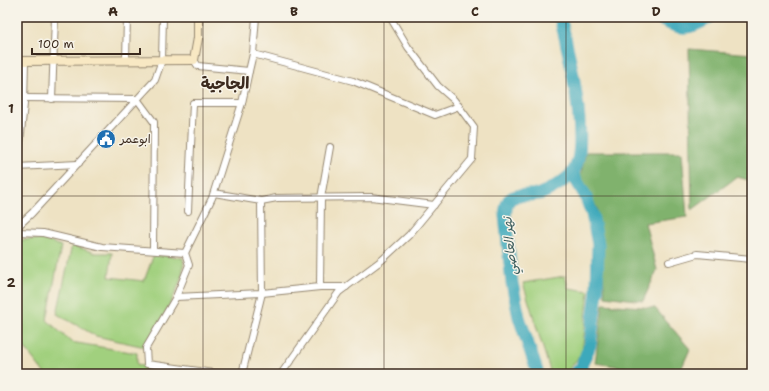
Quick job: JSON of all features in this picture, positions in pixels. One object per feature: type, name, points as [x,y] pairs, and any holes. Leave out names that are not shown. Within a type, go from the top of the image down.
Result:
[{"type":"street","points":[[52,99],[54,17]]},
{"type":"street","points":[[126,60],[127,17]]},
{"type":"street","points":[[17,227],[78,164],[155,80],[162,60],[163,17]]},
{"type":"street","points":[[198,17],[198,38],[194,60],[198,66],[249,71]]},
{"type":"street","points":[[220,374],[147,364],[146,348],[176,297],[189,265],[185,253],[214,194],[242,103],[253,54],[256,17]]},
{"type":"street","points":[[281,374],[339,292],[382,260],[409,235],[472,159],[474,127],[459,106],[438,86],[408,47],[390,17]]},
{"type":"street","points":[[253,54],[353,81],[435,115],[459,106]]},
{"type":"street","points":[[17,171],[24,98],[21,60],[194,60]]},
{"type":"street","points":[[24,98],[137,99]]},
{"type":"street","points":[[137,99],[154,122],[153,250]]},
{"type":"street","points":[[188,211],[193,103],[242,103]]},
{"type":"street","points":[[320,287],[321,198],[330,147]]},
{"type":"street","points":[[17,167],[78,164]]},
{"type":"street","points":[[214,194],[261,202],[277,198],[371,197],[434,205]]},
{"type":"street","points":[[242,374],[262,293],[261,202]]},
{"type":"street","points":[[17,232],[43,233],[102,247],[185,253]]},
{"type":"street","points":[[669,262],[697,254],[752,259]]},
{"type":"street","points":[[176,297],[262,293],[320,287],[346,287]]},
{"type":"green space","points":[[689,49],[752,54],[752,181],[737,177],[692,210]]},
{"type":"green space","points":[[586,152],[682,152],[687,217],[645,223],[657,270],[643,301],[605,296],[597,208],[579,181]]},
{"type":"green space","points":[[42,239],[61,246],[47,320],[71,342],[137,353],[137,364],[159,372],[158,374],[45,374],[17,338],[17,240]]},
{"type":"green space","points":[[72,245],[95,253],[112,253],[109,277],[144,281],[154,254],[183,258],[181,279],[176,291],[164,316],[145,347],[96,336],[57,314]]},
{"type":"green space","points":[[565,276],[568,288],[589,291],[582,353],[565,374],[551,374],[523,283]]},
{"type":"green space","points":[[603,304],[655,308],[690,349],[679,374],[668,374],[595,363]]},
{"type":"waterway","name":"نهر العاصي","points":[[538,374],[519,317],[512,283],[505,215],[509,200],[515,196],[543,193],[552,188],[572,173],[578,160],[580,142],[579,121],[573,73],[560,17]]},
{"type":"waterway","name":"نهر العاصي","points":[[656,17],[671,24],[683,27],[695,25],[710,17]]},
{"type":"waterway","points":[[572,173],[585,195],[592,214],[598,244],[597,291],[590,345],[581,368],[575,374]]},
{"type":"place","name":"ابوعمر","points":[[106,139]]},
{"type":"district","name":"الجاجية","points":[[225,83]]}]
